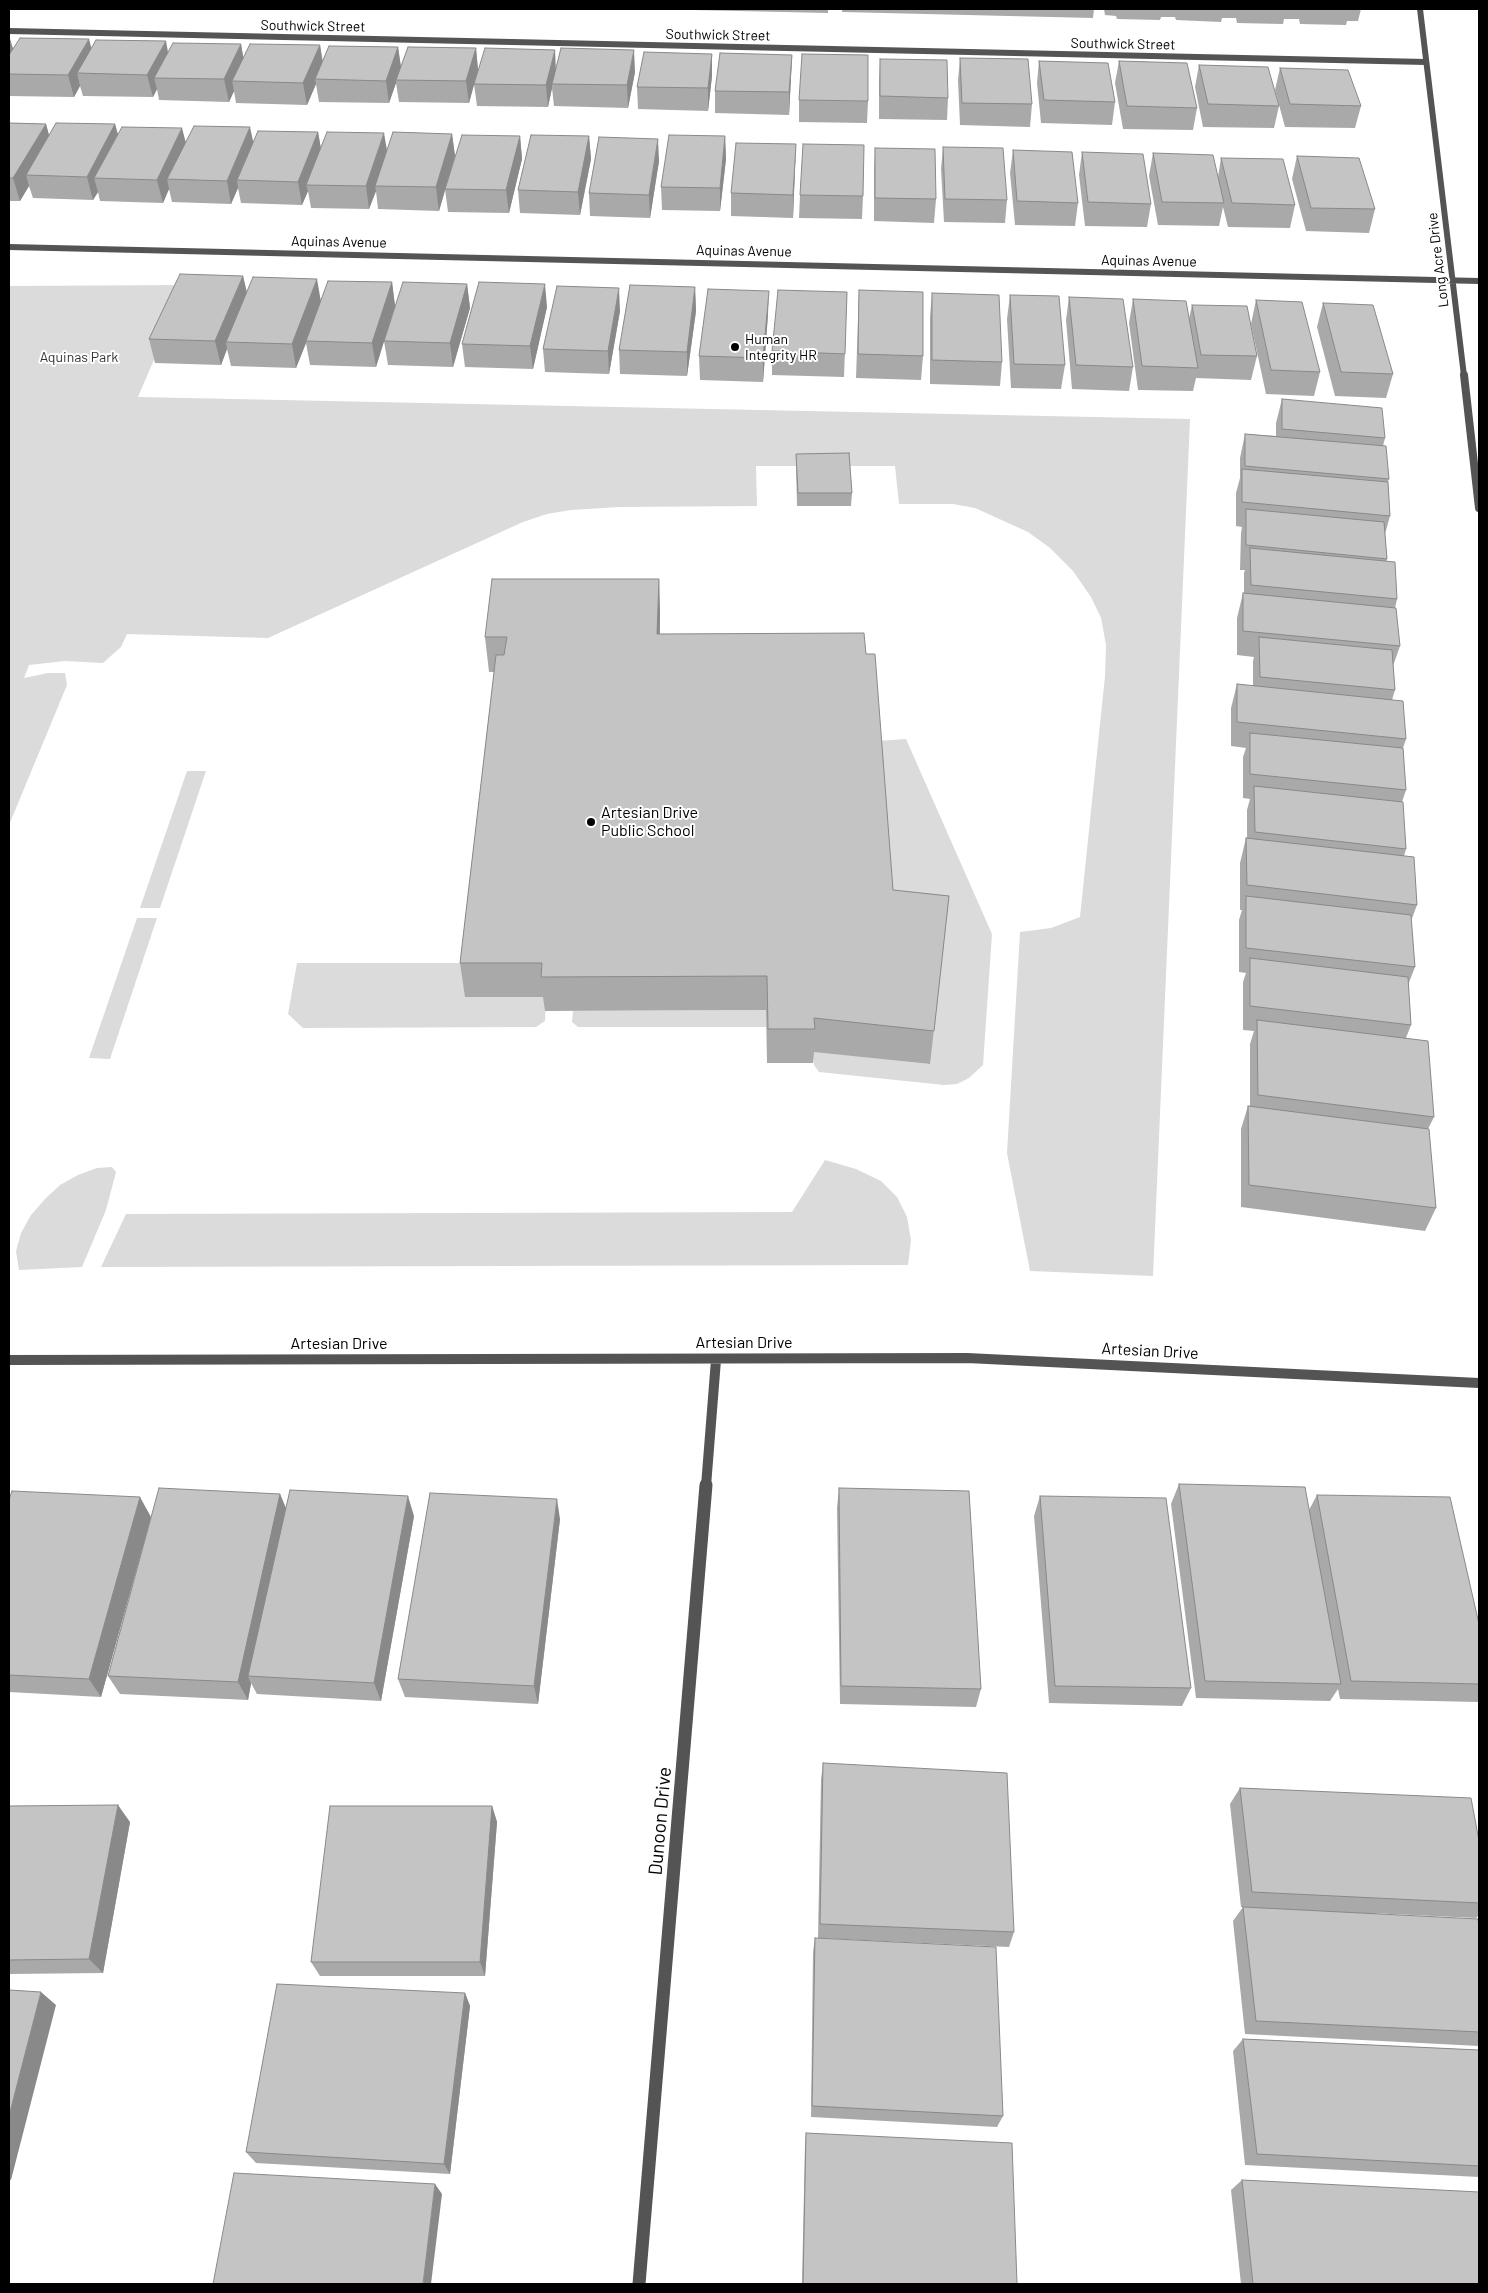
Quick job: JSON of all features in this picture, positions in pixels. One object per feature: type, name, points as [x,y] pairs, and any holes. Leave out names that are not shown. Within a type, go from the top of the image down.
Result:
[{"type":"street","name":"Long Acre Drive","points":[[1420,9],[1454,280],[1479,508]]},
{"type":"street","name":"Southwick Street","points":[[9,31],[1426,62]]},
{"type":"street","name":"Aquinas Avenue","points":[[9,247],[1479,281]]},
{"type":"street","name":"Artesian Drive","points":[[9,1360],[968,1358],[1479,1383]]},
{"type":"street","name":"Dunoon Drive","points":[[638,2284],[643,2252],[716,1360]]},
{"type":"green space","name":"Aquinas Park","points":[[186,285],[138,397],[1190,419],[1153,1276],[1030,1271],[1007,1153],[1020,932],[1051,928],[1080,917],[1105,676],[1106,645],[1101,618],[1091,597],[1073,571],[1050,548],[1028,532],[975,508],[953,504],[899,504],[895,466],[756,466],[757,506],[619,507],[571,510],[547,514],[523,522],[268,638],[127,634],[121,647],[103,663],[65,661],[29,665],[24,678],[48,673],[65,673],[67,685],[9,825],[9,286]]},
{"type":"green space","points":[[906,739],[992,934],[983,1065],[969,1078],[957,1084],[944,1085],[819,1072],[814,1065],[812,1051],[929,1064],[890,925],[877,741]]},
{"type":"green space","points":[[187,771],[206,771],[160,908],[140,908]]},
{"type":"green space","points":[[137,918],[157,918],[110,1059],[89,1058]]},
{"type":"green space","points":[[297,963],[470,963],[466,997],[546,997],[545,1021],[536,1027],[303,1028],[288,1014]]},
{"type":"green space","points":[[766,1010],[766,1027],[578,1027],[572,1022],[573,1011]]},
{"type":"green space","points":[[825,1160],[856,1169],[881,1181],[897,1197],[907,1217],[911,1240],[908,1265],[101,1267],[126,1214],[792,1212]]},
{"type":"green space","points":[[112,1167],[116,1172],[106,1210],[82,1267],[19,1270],[16,1251],[21,1233],[31,1215],[46,1198],[60,1185],[78,1175],[97,1168]]},
{"type":"building","points":[[20,38],[89,39],[68,75],[9,74],[9,55]]},
{"type":"building","points":[[96,40],[166,41],[147,75],[77,73]]},
{"type":"building","points":[[173,43],[241,44],[224,79],[154,78]]},
{"type":"building","points":[[250,44],[320,45],[303,83],[232,81]]},
{"type":"building","points":[[329,46],[398,47],[386,81],[315,79]]},
{"type":"building","points":[[408,47],[476,48],[466,81],[396,80]]},
{"type":"building","points":[[485,48],[555,50],[546,85],[474,84]]},
{"type":"building","points":[[561,48],[634,50],[627,85],[552,84]]},
{"type":"building","points":[[644,52],[712,54],[708,88],[637,87]]},
{"type":"building","points":[[720,53],[792,55],[789,92],[715,91]]},
{"type":"building","points":[[802,54],[868,55],[868,101],[799,100]]},
{"type":"building","points":[[960,58],[1028,59],[1032,104],[962,103]]},
{"type":"building","points":[[880,59],[947,60],[948,98],[880,96]]},
{"type":"building","points":[[1039,61],[1108,63],[1115,102],[1044,100]]},
{"type":"building","points":[[1119,61],[1187,63],[1197,108],[1127,106]]},
{"type":"building","points":[[1199,65],[1268,67],[1279,106],[1208,104]]},
{"type":"building","points":[[1280,68],[1348,70],[1361,106],[1290,104]]},
{"type":"building","points":[[9,123],[46,124],[13,178],[9,178]]},
{"type":"building","points":[[56,123],[115,124],[87,177],[26,175]]},
{"type":"building","points":[[194,126],[250,127],[227,181],[167,179]]},
{"type":"building","points":[[122,127],[182,128],[157,180],[94,178]]},
{"type":"building","points":[[258,131],[318,132],[298,182],[237,180]]},
{"type":"building","points":[[327,132],[384,133],[366,186],[306,185]]},
{"type":"building","points":[[393,132],[452,134],[436,187],[375,186]]},
{"type":"building","points":[[462,135],[520,136],[506,190],[445,189]]},
{"type":"building","points":[[531,135],[589,136],[578,192],[518,190]]},
{"type":"building","points":[[669,135],[725,136],[720,188],[661,187]]},
{"type":"building","points":[[599,137],[658,139],[649,195],[589,193]]},
{"type":"building","points":[[736,143],[796,144],[793,195],[731,193]]},
{"type":"building","points":[[803,144],[864,145],[863,196],[800,195]]},
{"type":"building","points":[[943,147],[1003,148],[1007,200],[945,199]]},
{"type":"building","points":[[875,148],[935,149],[936,199],[875,198]]},
{"type":"building","points":[[1013,150],[1072,152],[1078,203],[1017,201]]},
{"type":"building","points":[[1082,152],[1143,154],[1151,204],[1088,202]]},
{"type":"building","points":[[1153,153],[1213,155],[1224,203],[1162,202]]},
{"type":"building","points":[[1297,156],[1359,158],[1375,209],[1311,208]]},
{"type":"building","points":[[1221,158],[1283,159],[1295,205],[1232,203]]},
{"type":"building","points":[[180,274],[243,276],[215,341],[149,339]]},
{"type":"building","points":[[253,277],[317,279],[292,344],[226,342]]},
{"type":"building","points":[[328,281],[392,282],[372,343],[306,341]]},
{"type":"building","points":[[403,282],[467,284],[450,343],[384,341]]},
{"type":"building","points":[[479,282],[545,284],[530,346],[462,344]]},
{"type":"building","points":[[630,285],[695,287],[687,352],[619,350]]},
{"type":"building","points":[[557,286],[619,288],[608,351],[543,349]]},
{"type":"building","name":"Human Integrity HR","points":[[708,289],[769,291],[763,358],[699,356]]},
{"type":"building","points":[[778,290],[847,292],[845,354],[772,351]]},
{"type":"building","points":[[859,290],[923,292],[923,356],[858,354]]},
{"type":"building","points":[[932,293],[999,295],[1002,362],[932,360]]},
{"type":"building","points":[[1010,295],[1059,296],[1065,365],[1014,364]]},
{"type":"building","points":[[1069,297],[1123,299],[1133,367],[1076,365]]},
{"type":"building","points":[[1133,299],[1186,301],[1198,368],[1142,366]]},
{"type":"building","points":[[1256,300],[1302,302],[1320,372],[1271,370]]},
{"type":"building","points":[[1323,303],[1373,305],[1393,374],[1341,372]]},
{"type":"building","points":[[1192,305],[1247,306],[1257,356],[1201,355]]},
{"type":"building","points":[[1282,399],[1382,408],[1385,438],[1282,429]]},
{"type":"building","points":[[1245,434],[1386,446],[1389,479],[1245,466]]},
{"type":"building","points":[[849,453],[852,493],[798,493],[796,454]]},
{"type":"building","points":[[1242,469],[1388,482],[1390,516],[1242,502]]},
{"type":"building","points":[[1246,509],[1384,522],[1387,559],[1246,545]]},
{"type":"building","points":[[1250,548],[1395,562],[1397,599],[1251,585]]},
{"type":"building","points":[[492,579],[659,579],[657,634],[864,633],[866,654],[875,654],[893,890],[949,896],[934,1031],[814,1018],[815,1029],[768,1029],[767,976],[541,977],[542,963],[460,963],[496,655],[504,655],[507,637],[485,637]]},
{"type":"building","points":[[1243,593],[1396,608],[1400,646],[1243,631]]},
{"type":"building","points":[[1259,637],[1392,650],[1395,690],[1260,677]]},
{"type":"building","points":[[1237,684],[1403,701],[1406,739],[1237,722]]},
{"type":"building","points":[[1250,733],[1403,748],[1406,790],[1250,774]]},
{"type":"building","points":[[1254,786],[1403,802],[1406,849],[1255,832]]},
{"type":"building","points":[[1246,838],[1414,857],[1417,905],[1247,885]]},
{"type":"building","points":[[1246,896],[1411,915],[1415,967],[1246,948]]},
{"type":"building","points":[[1250,958],[1408,977],[1411,1025],[1250,1006]]},
{"type":"building","points":[[1257,1020],[1428,1041],[1434,1117],[1258,1095]]},
{"type":"building","points":[[1248,1106],[1429,1129],[1436,1208],[1249,1185]]},
{"type":"building","points":[[1179,1484],[1305,1487],[1341,1684],[1205,1681]]},
{"type":"building","points":[[159,1488],[280,1494],[238,1682],[108,1676]]},
{"type":"building","points":[[839,1488],[969,1491],[981,1689],[841,1686]]},
{"type":"building","points":[[290,1490],[408,1496],[374,1683],[248,1676]]},
{"type":"building","points":[[12,1491],[140,1497],[89,1679],[9,1675],[9,1500]]},
{"type":"building","points":[[430,1493],[557,1499],[534,1686],[398,1679]]},
{"type":"building","points":[[1317,1495],[1450,1497],[1479,1624],[1479,1684],[1351,1681]]},
{"type":"building","points":[[1040,1496],[1166,1498],[1191,1688],[1055,1686]]},
{"type":"building","points":[[823,1763],[1007,1773],[1014,1932],[820,1924]]},
{"type":"building","points":[[1240,1788],[1471,1798],[1479,1841],[1479,1903],[1252,1892]]},
{"type":"building","points":[[118,1805],[89,1959],[9,1960],[9,1806]]},
{"type":"building","points":[[330,1806],[492,1806],[480,1962],[311,1962]]},
{"type":"building","points":[[1243,1907],[1478,1919],[1479,2032],[1256,2021]]},
{"type":"building","points":[[815,1938],[996,1947],[1003,2116],[812,2106]]},
{"type":"building","points":[[277,1984],[465,1993],[444,2164],[246,2152]]},
{"type":"building","points":[[9,1990],[41,1992],[9,2116]]},
{"type":"building","points":[[1243,2039],[1479,2050],[1479,2166],[1257,2154]]},
{"type":"building","points":[[806,2133],[1012,2143],[1017,2284],[803,2284]]},
{"type":"building","points":[[234,2173],[435,2184],[423,2284],[213,2284]]},
{"type":"building","points":[[1242,2180],[1479,2192],[1479,2284],[1253,2284]]},
{"type":"place","name":"Human Integrity HR","points":[[735,347]]},
{"type":"place","name":"Artesian Drive Public School","points":[[591,822]]}]
